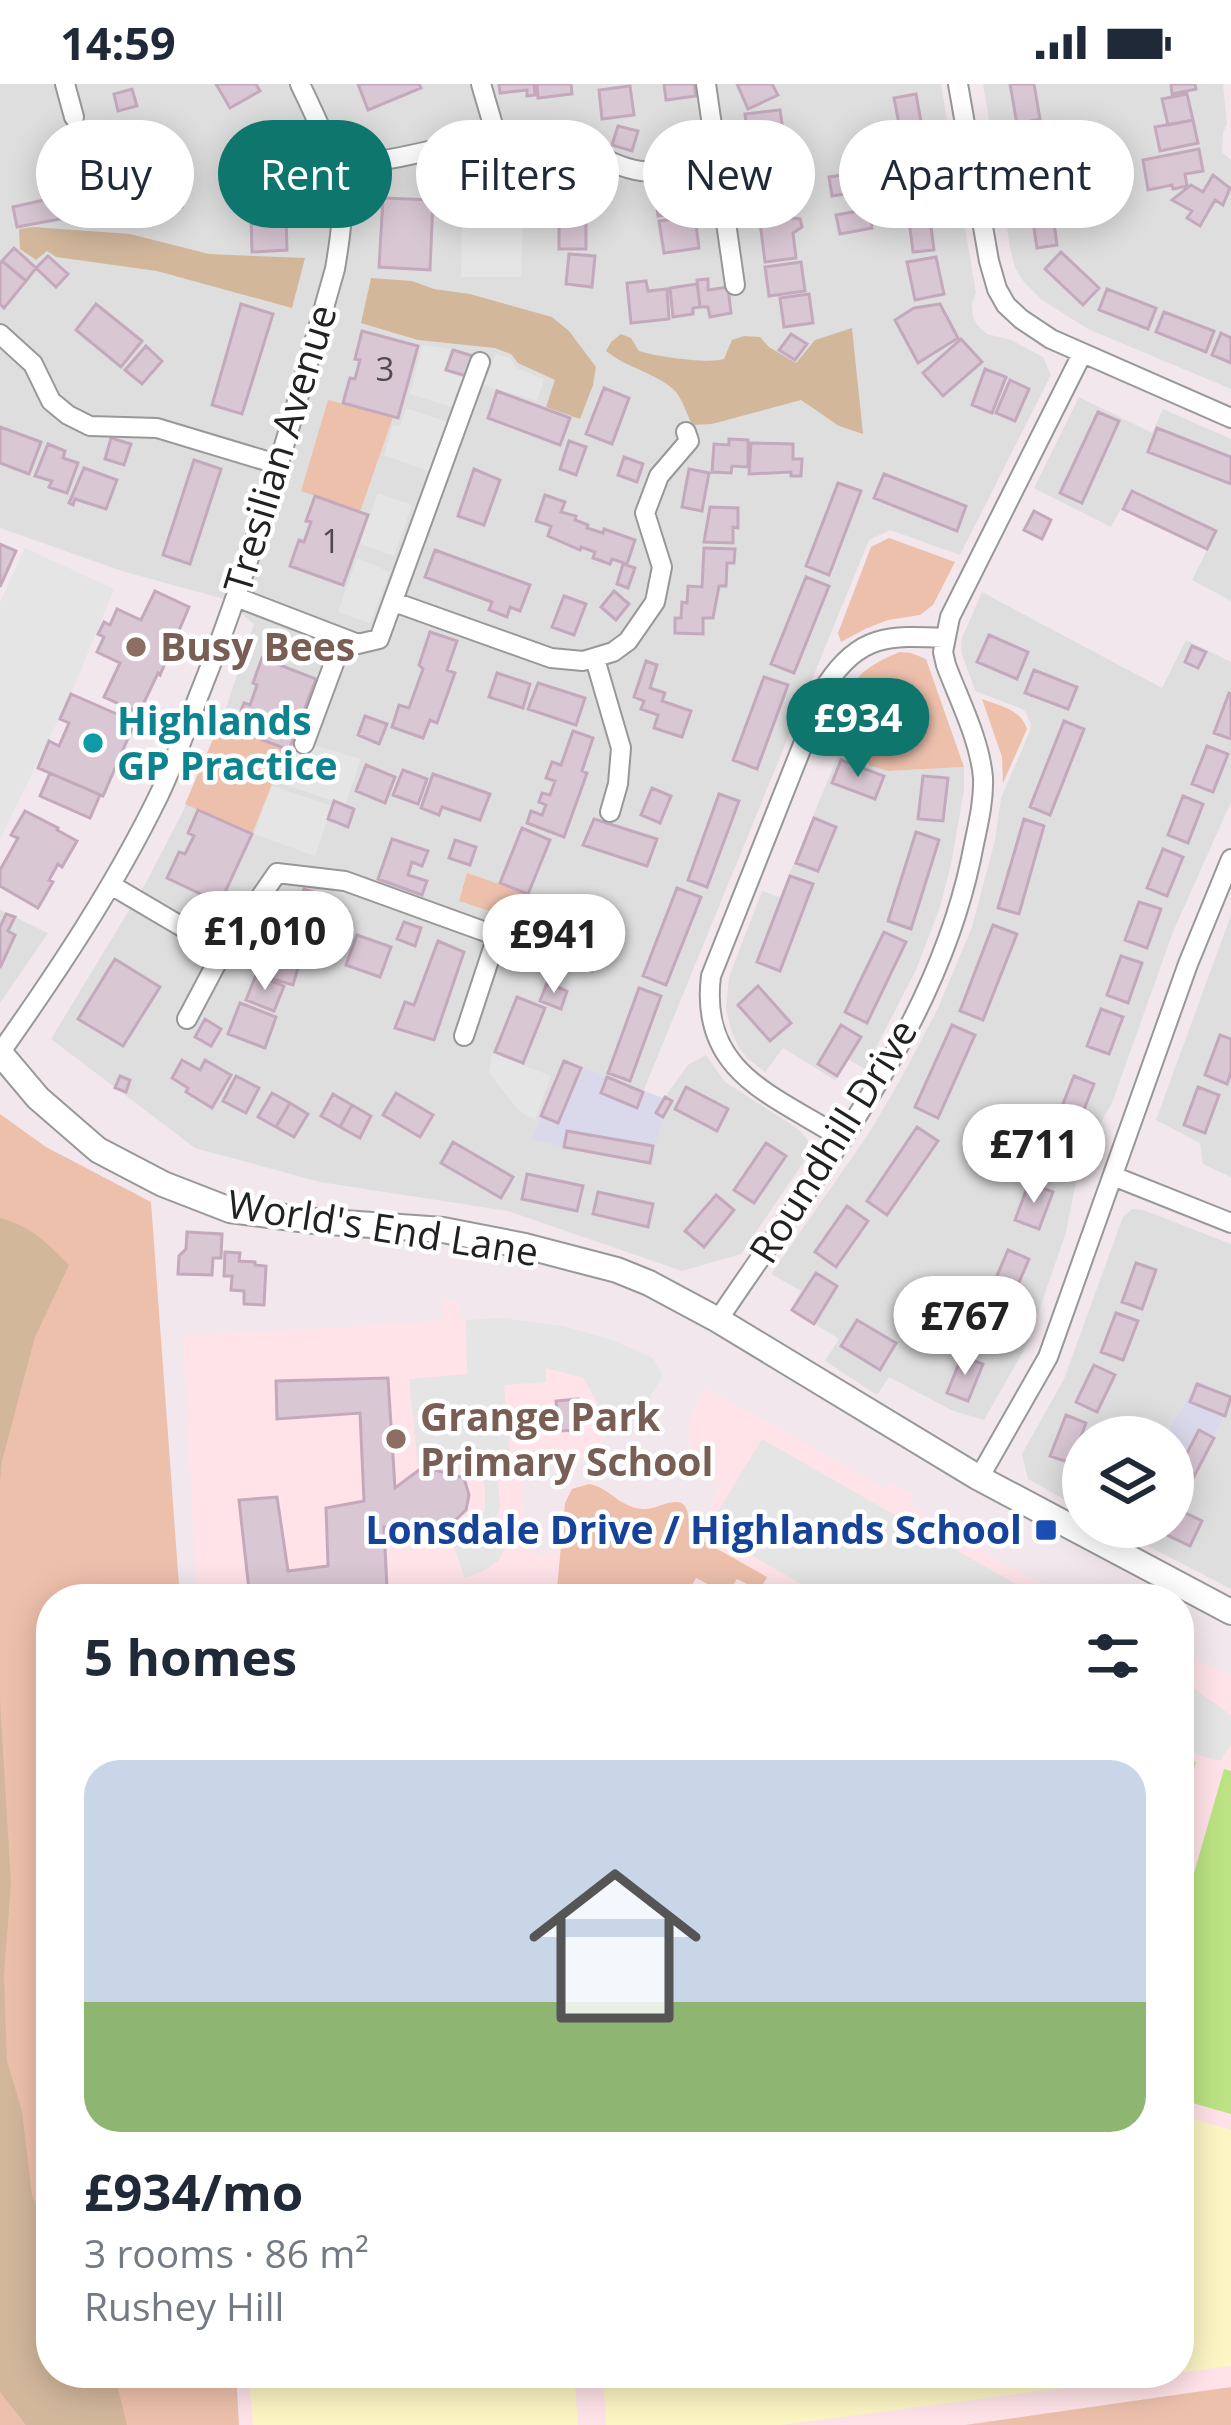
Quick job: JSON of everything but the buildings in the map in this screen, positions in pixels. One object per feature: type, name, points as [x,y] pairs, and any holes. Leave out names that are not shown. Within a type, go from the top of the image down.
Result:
[{"type":"street","points":[[65,84],[74,117]]},
{"type":"street","name":"Tresilian Avenue","points":[[300,84],[317,120]]},
{"type":"street","points":[[481,84],[492,120]]},
{"type":"street","points":[[706,84],[710,120]]},
{"type":"street","points":[[958,84],[989,261],[1006,305],[1051,339],[1231,418]]},
{"type":"street","name":"Tresilian Avenue","points":[[0,1053],[77,941],[160,792],[236,597],[280,465],[335,269],[341,228]]},
{"type":"street","points":[[726,228],[735,285]]},
{"type":"street","points":[[0,334],[33,364],[52,401],[90,426],[157,428],[280,465]]},
{"type":"street","points":[[843,1138],[748,1080],[728,1060],[709,1014],[711,976],[827,684],[849,656],[878,639],[944,638],[969,576],[1082,354]]},
{"type":"street","points":[[236,597],[358,644],[379,639],[481,362]]},
{"type":"street","points":[[394,602],[551,658],[595,659],[613,652],[628,641],[655,602],[662,567],[646,513],[659,476],[689,441],[686,432]]},
{"type":"street","points":[[304,744],[343,638]]},
{"type":"street","name":"Roundhill Drive","points":[[718,1320],[883,1076],[946,948],[976,837],[982,774],[946,665],[944,638]]},
{"type":"street","points":[[595,659],[621,748],[610,812]]},
{"type":"street","points":[[980,1478],[1048,1358],[1188,964],[1231,859]]},
{"type":"street","points":[[187,1019],[223,951],[277,873],[345,881],[497,936],[464,1036]]},
{"type":"street","points":[[111,885],[223,951]]},
{"type":"street","name":"World's End Lane","points":[[0,1053],[38,1098],[98,1150],[163,1184],[230,1210],[443,1230],[525,1246],[633,1276],[679,1297],[980,1478],[1179,1584]]},
{"type":"street","points":[[1113,1176],[1231,1223]]},
{"type":"street","name":"World's End Lane","points":[[1194,1592],[1231,1612]]},
{"type":"shaded area","points":[[0,84],[941,84],[947,120],[839,120],[839,228],[965,228],[977,325],[987,334],[1043,357],[1051,375],[960,555],[890,530],[869,540],[643,1092],[565,1062],[533,1138],[649,1163],[674,1102],[665,1097],[688,1065],[706,1055],[725,1082],[798,1129],[807,1139],[807,1157],[741,1254],[682,1271],[508,1211],[320,1182],[195,1148],[51,1039],[148,879],[184,809],[224,714],[254,624],[224,599],[122,571],[0,528]]},
{"type":"shaded area","points":[[983,84],[1223,84],[1227,124],[1222,152],[1231,160],[1231,389],[1088,329],[1042,300],[1015,268],[1007,228],[1134,228],[1134,120],[989,120]]},
{"type":"shaded area","points":[[462,228],[523,228],[521,277],[461,277]]},
{"type":"shaded area","points":[[19,229],[130,234],[209,254],[305,258],[292,308],[157,271],[56,257],[47,251],[36,260],[20,249]]},
{"type":"shaded area","points":[[371,278],[412,281],[552,317],[596,367],[580,419],[546,407],[555,380],[518,363],[511,354],[418,340],[361,323]]},
{"type":"shaded area","points":[[852,328],[863,434],[839,426],[801,400],[692,425],[674,390],[606,351],[621,334],[631,338],[639,351],[717,360],[724,359],[732,340],[760,337],[796,363],[815,340]]},
{"type":"shaded area","points":[[422,345],[450,349],[444,371],[468,380],[458,409],[410,394]]},
{"type":"shaded area","points":[[496,354],[544,379],[537,401],[483,385]]},
{"type":"shaded area","points":[[1079,397],[1152,433],[1163,409],[1231,439],[1231,601],[1192,580],[1217,530],[1131,490],[1111,527],[1034,488]]},
{"type":"shaded area","points":[[328,400],[393,417],[360,512],[301,491]]},
{"type":"shaded area","points":[[406,408],[448,422],[431,472],[384,455],[393,425],[400,426]]},
{"type":"shaded area","points":[[378,493],[412,505],[394,556],[360,544]]},
{"type":"shaded area","points":[[889,538],[955,562],[933,605],[920,615],[888,620],[841,642],[838,633],[871,547]]},
{"type":"shaded area","points":[[25,548],[114,589],[71,694],[0,839],[0,602]]},
{"type":"shaded area","points":[[357,558],[390,572],[370,623],[338,612]]},
{"type":"shaded area","points":[[982,592],[1162,688],[1186,640],[1231,662],[1231,802],[1173,932],[1112,1103],[1078,1172],[1066,1232],[1028,1343],[984,1420],[951,1410],[889,1377],[877,1395],[825,1361],[839,1339],[791,1309],[801,1291],[771,1274],[869,1133],[903,1075],[972,927],[1001,798],[1031,724],[1020,708],[975,691],[961,640]]},
{"type":"shaded area","points":[[900,652],[926,659],[964,767],[888,771],[869,765],[837,716],[860,676]]},
{"type":"shaded area","points":[[982,699],[1015,713],[1027,729],[1003,783],[1002,757]]},
{"type":"shaded area","points":[[220,723],[286,749],[252,834],[185,804]]},
{"type":"shaded area","points":[[293,739],[361,759],[345,805],[277,782]]},
{"type":"shaded area","points":[[839,753],[888,771],[964,767],[951,864],[916,970],[865,1069],[848,1059],[835,1080],[783,1048],[765,1072],[739,1048],[731,1030],[726,1009],[729,977],[762,891],[780,897]]},
{"type":"shaded area","points":[[272,786],[332,806],[315,856],[254,834]]},
{"type":"shaded area","points":[[467,873],[528,894],[520,921],[459,901]]},
{"type":"shaded area","points":[[0,910],[48,933],[0,1003]]},
{"type":"shaded area","points":[[1231,915],[1231,1177],[1203,1164],[1200,1143],[1156,1120]]},
{"type":"shaded area","points":[[492,1053],[551,1076],[535,1120],[519,1111],[489,1073]]},
{"type":"shaded area","points":[[564,1061],[674,1102],[662,1122],[650,1163],[532,1139]]},
{"type":"shaded area","points":[[0,1114],[46,1147],[151,1202],[179,1584],[36,1584],[36,2388],[237,2388],[239,2425],[0,2425]]},
{"type":"shaded area","points":[[1132,1209],[1143,1210],[1231,1244],[1231,1398],[1198,1382],[1177,1416],[1062,1416],[1062,1498],[1028,1479],[1022,1454],[1064,1379],[1123,1217]]},
{"type":"shaded area","points":[[0,1218],[30,1231],[69,1265],[35,1337],[0,1482]]},
{"type":"shaded area","name":"Grange Park Primary School","points":[[443,1300],[458,1301],[460,1320],[502,1318],[563,1326],[653,1358],[663,1376],[647,1401],[610,1425],[597,1453],[521,1470],[521,1498],[533,1555],[557,1554],[566,1495],[571,1487],[596,1482],[624,1503],[646,1507],[686,1504],[689,1532],[697,1536],[721,1484],[697,1469],[688,1437],[691,1416],[706,1388],[886,1489],[892,1483],[913,1495],[909,1504],[1043,1584],[196,1584],[183,1336],[443,1321]]},
{"type":"shaded area","points":[[502,1318],[563,1326],[613,1340],[653,1358],[663,1376],[647,1401],[610,1425],[583,1378],[546,1368],[546,1382],[504,1385],[510,1452],[496,1453],[500,1508],[493,1525],[512,1531],[499,1560],[465,1578],[452,1542],[470,1535],[478,1524],[485,1508],[485,1487],[476,1464],[418,1466],[409,1379],[467,1374],[466,1320]]},
{"type":"shaded area","points":[[1198,1381],[1231,1398],[1194,1475],[1194,1416],[1177,1416]]},
{"type":"shaded area","points":[[1231,1403],[1231,1589],[1152,1548],[1194,1548],[1194,1475]]},
{"type":"shaded area","points":[[762,1439],[1016,1584],[802,1584],[731,1544],[715,1516]]},
{"type":"shaded area","points":[[589,1484],[635,1508],[683,1504],[689,1533],[767,1577],[763,1584],[737,1579],[734,1584],[708,1584],[696,1578],[693,1584],[557,1584],[565,1503],[572,1489]]},
{"type":"shaded area","points":[[1194,1659],[1231,1675],[1231,2387],[965,2425],[241,2425],[240,2388],[1194,2388]]},
{"type":"shaded area","points":[[1194,1689],[1231,1715],[1231,1745],[1220,1761],[1194,1754]]},
{"type":"shaded area","points":[[0,1700],[11,1883],[4,1975],[7,2061],[22,2111],[36,2204],[36,2388],[118,2388],[127,2425],[26,2425],[0,2392]]},
{"type":"shaded area","points":[[1194,2119],[1231,2130],[1231,2366],[1194,2371]]},
{"type":"shaded area","points":[[1231,2387],[1231,2425],[965,2425]]},
{"type":"shaded area","points":[[250,2388],[575,2388],[578,2425],[253,2425]]},
{"type":"shaded area","points":[[604,2388],[1063,2388],[781,2425],[606,2425]]},
{"type":"green space","points":[[1224,1769],[1231,1771],[1231,2114],[1194,2103],[1194,1873]]},
{"type":"place","name":"Busy Bees","points":[[136,647]]},
{"type":"place","name":"Highlands GP Practice","points":[[93,743]]},
{"type":"place","name":"Grange Park Primary School","points":[[396,1439]]},
{"type":"place","name":"Lonsdale Drive / Highlands School","points":[[1046,1530]]}]
